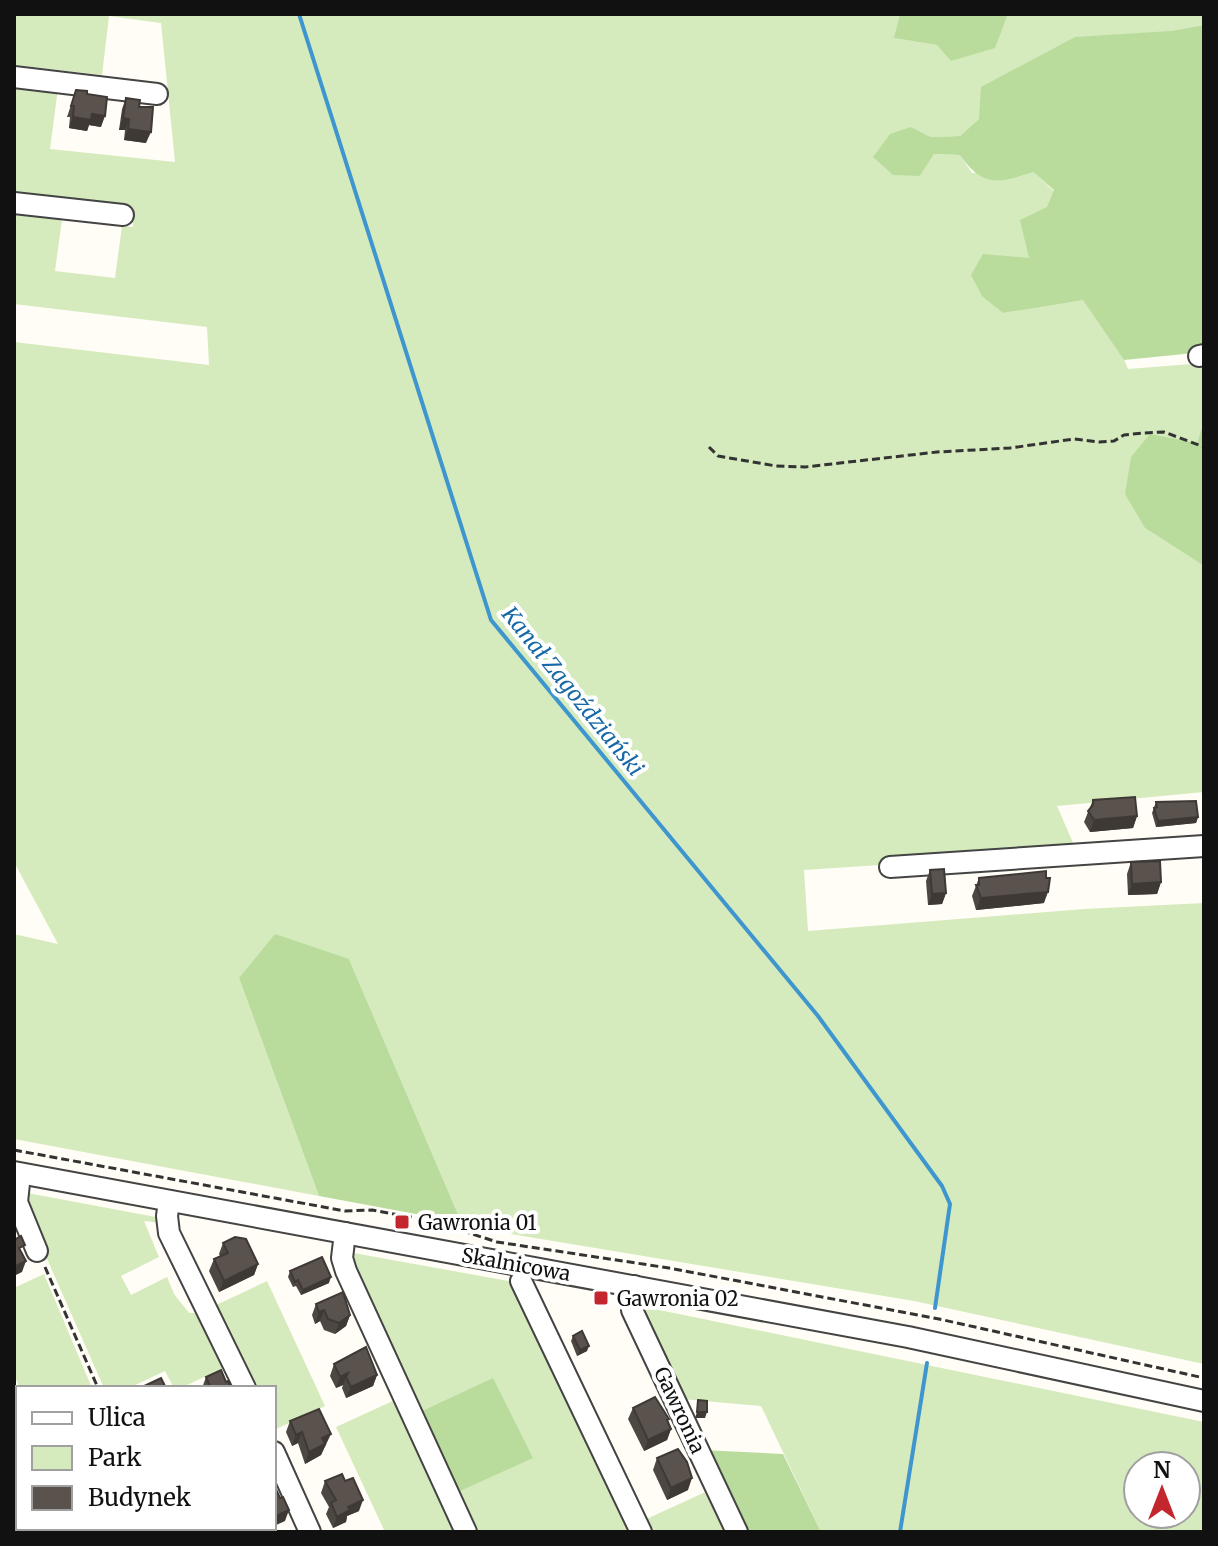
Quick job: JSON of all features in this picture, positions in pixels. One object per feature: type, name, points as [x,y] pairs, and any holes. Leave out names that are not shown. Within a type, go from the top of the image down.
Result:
[{"type":"street","points":[[14,77],[157,94]]},
{"type":"street","points":[[14,203],[123,215]]},
{"type":"street","points":[[890,867],[1204,846]]},
{"type":"street","points":[[17,1173],[17,1202],[37,1251]]},
{"type":"street","name":"Skalnicowa","points":[[17,1173],[922,1339],[1204,1401]]},
{"type":"street","points":[[169,1201],[169,1233],[244,1386]]},
{"type":"street","points":[[345,1233],[342,1258],[346,1271],[466,1532]]},
{"type":"street","points":[[521,1281],[641,1532]]},
{"type":"street","name":"Gawronia","points":[[634,1286],[632,1310],[737,1532]]},
{"type":"street","points":[[276,1456],[310,1532]]},
{"type":"path","points":[[709,447],[718,456],[776,466],[805,467],[1074,439],[1114,441],[1124,435],[1143,433],[1164,432],[1204,447]]},
{"type":"path","points":[[14,1150],[345,1211],[372,1210],[432,1221],[497,1242],[669,1268],[939,1319],[1204,1378]]},
{"type":"path","points":[[37,1251],[97,1386]]},
{"type":"green space","points":[[14,14],[900,14],[895,38],[937,45],[994,48],[1008,14],[1204,14],[1204,25],[1170,31],[979,119],[960,136],[930,137],[920,176],[934,154],[960,155],[972,173],[1033,172],[1054,191],[1029,258],[1003,313],[1083,299],[1128,369],[1204,363],[1204,421],[1197,443],[1145,528],[1204,566],[1204,792],[1057,806],[1077,852],[804,870],[808,931],[1084,909],[1204,903],[1204,1364],[914,1301],[463,1226],[349,959],[239,978],[319,1196],[14,1139],[14,934],[58,944],[14,862],[14,342],[209,365],[207,327],[14,304],[14,214],[62,219],[55,271],[115,278],[122,226],[133,227],[134,209],[14,196],[14,83],[58,88],[50,149],[175,162],[161,23],[109,16],[102,75],[14,65]]},
{"type":"green space","points":[[900,14],[1008,14],[995,48],[951,61],[937,45],[894,38]]},
{"type":"green space","points":[[1204,25],[1204,352],[1124,360],[1083,300],[1003,313],[982,296],[971,275],[983,254],[1029,258],[1020,220],[1047,207],[1054,190],[1033,172],[1010,179],[984,178],[968,166],[960,155],[934,154],[920,176],[893,175],[873,157],[890,134],[911,127],[930,137],[960,136],[979,119],[981,87],[1075,37],[1170,31]]},
{"type":"green space","points":[[1204,421],[1204,566],[1145,528],[1125,494],[1131,457],[1150,434],[1197,443]]},
{"type":"green space","points":[[275,934],[349,959],[463,1226],[432,1217],[319,1196],[239,978]]},
{"type":"green space","points":[[22,1192],[161,1218],[161,1223],[144,1221],[159,1257],[121,1276],[131,1295],[167,1277],[174,1294],[189,1313],[201,1313],[227,1366],[185,1386],[173,1386],[165,1371],[133,1386],[103,1386],[21,1200]]},
{"type":"green space","points":[[348,1252],[514,1282],[631,1532],[471,1532],[454,1494],[532,1458],[418,1413]]},
{"type":"green space","points":[[44,1274],[91,1386],[19,1386],[14,1375],[14,1288]]},
{"type":"green space","points":[[267,1281],[325,1406],[276,1429],[276,1386],[249,1386],[212,1307]]},
{"type":"green space","points":[[635,1305],[1204,1422],[1204,1532],[820,1530],[761,1406],[681,1399]]},
{"type":"green space","points":[[493,1378],[533,1458],[454,1494],[418,1413]]},
{"type":"green space","points":[[397,1399],[459,1532],[385,1532],[336,1427]]},
{"type":"green space","points":[[702,1450],[783,1454],[820,1530],[839,1532],[741,1532]]},
{"type":"green space","points":[[712,1489],[732,1532],[647,1532],[642,1521]]},
{"type":"green space","points":[[32,1530],[159,1532],[33,1532]]},
{"type":"building","points":[[76,90],[107,97],[105,116],[92,114],[91,120],[73,117],[74,106],[71,106]]},
{"type":"building","points":[[126,98],[140,100],[139,107],[153,107],[151,132],[128,129],[129,119],[123,118]]},
{"type":"building","points":[[1135,797],[1137,816],[1094,820],[1088,811],[1093,800]]},
{"type":"building","points":[[1196,801],[1198,817],[1158,821],[1154,808],[1157,807],[1156,802]]},
{"type":"building","points":[[1160,861],[1161,882],[1132,884],[1131,862]]},
{"type":"building","points":[[944,869],[946,893],[932,894],[930,870]]},
{"type":"building","points":[[1046,871],[1046,878],[1050,878],[1048,892],[981,898],[976,885],[979,885],[979,878]]},
{"type":"building","points":[[21,1236],[25,1245],[19,1248],[26,1261],[14,1267],[14,1240]]},
{"type":"building","points":[[235,1237],[246,1239],[258,1264],[224,1281],[214,1259],[228,1253],[223,1243]]},
{"type":"building","points":[[322,1257],[331,1277],[303,1290],[290,1271]]},
{"type":"building","points":[[343,1292],[350,1315],[339,1323],[328,1319],[324,1310],[319,1312],[316,1304]]},
{"type":"building","points":[[582,1331],[589,1346],[580,1350],[573,1336]]},
{"type":"building","points":[[366,1347],[377,1375],[351,1387],[346,1377],[348,1373],[340,1377],[334,1364]]},
{"type":"building","points":[[221,1370],[230,1386],[210,1386],[206,1377]]},
{"type":"building","points":[[161,1378],[165,1386],[144,1386]]},
{"type":"building","points":[[14,1397],[16,1441],[14,1442]]},
{"type":"building","points":[[655,1397],[669,1419],[671,1429],[648,1440],[633,1408]]},
{"type":"building","points":[[698,1400],[707,1401],[707,1412],[697,1412]]},
{"type":"building","points":[[319,1409],[331,1434],[322,1438],[325,1444],[309,1452],[302,1432],[296,1435],[290,1421]]},
{"type":"building","points":[[678,1449],[687,1462],[692,1478],[671,1488],[657,1458]]},
{"type":"building","points":[[342,1474],[345,1481],[353,1478],[363,1500],[337,1517],[331,1503],[336,1500],[325,1481]]},
{"type":"building","points":[[276,1489],[280,1498],[283,1497],[289,1510],[276,1516]]},
{"type":"waterway","name":"Kanał Zagoździański","points":[[299,14],[491,620],[818,1016],[942,1186],[950,1204],[935,1308]]},
{"type":"waterway","name":"Kanał Zagoździański","points":[[900,1532],[927,1363]]},
{"type":"place","name":"Gawronia 01","points":[[402,1222]]},
{"type":"place","name":"Gawronia 02","points":[[601,1298]]}]
